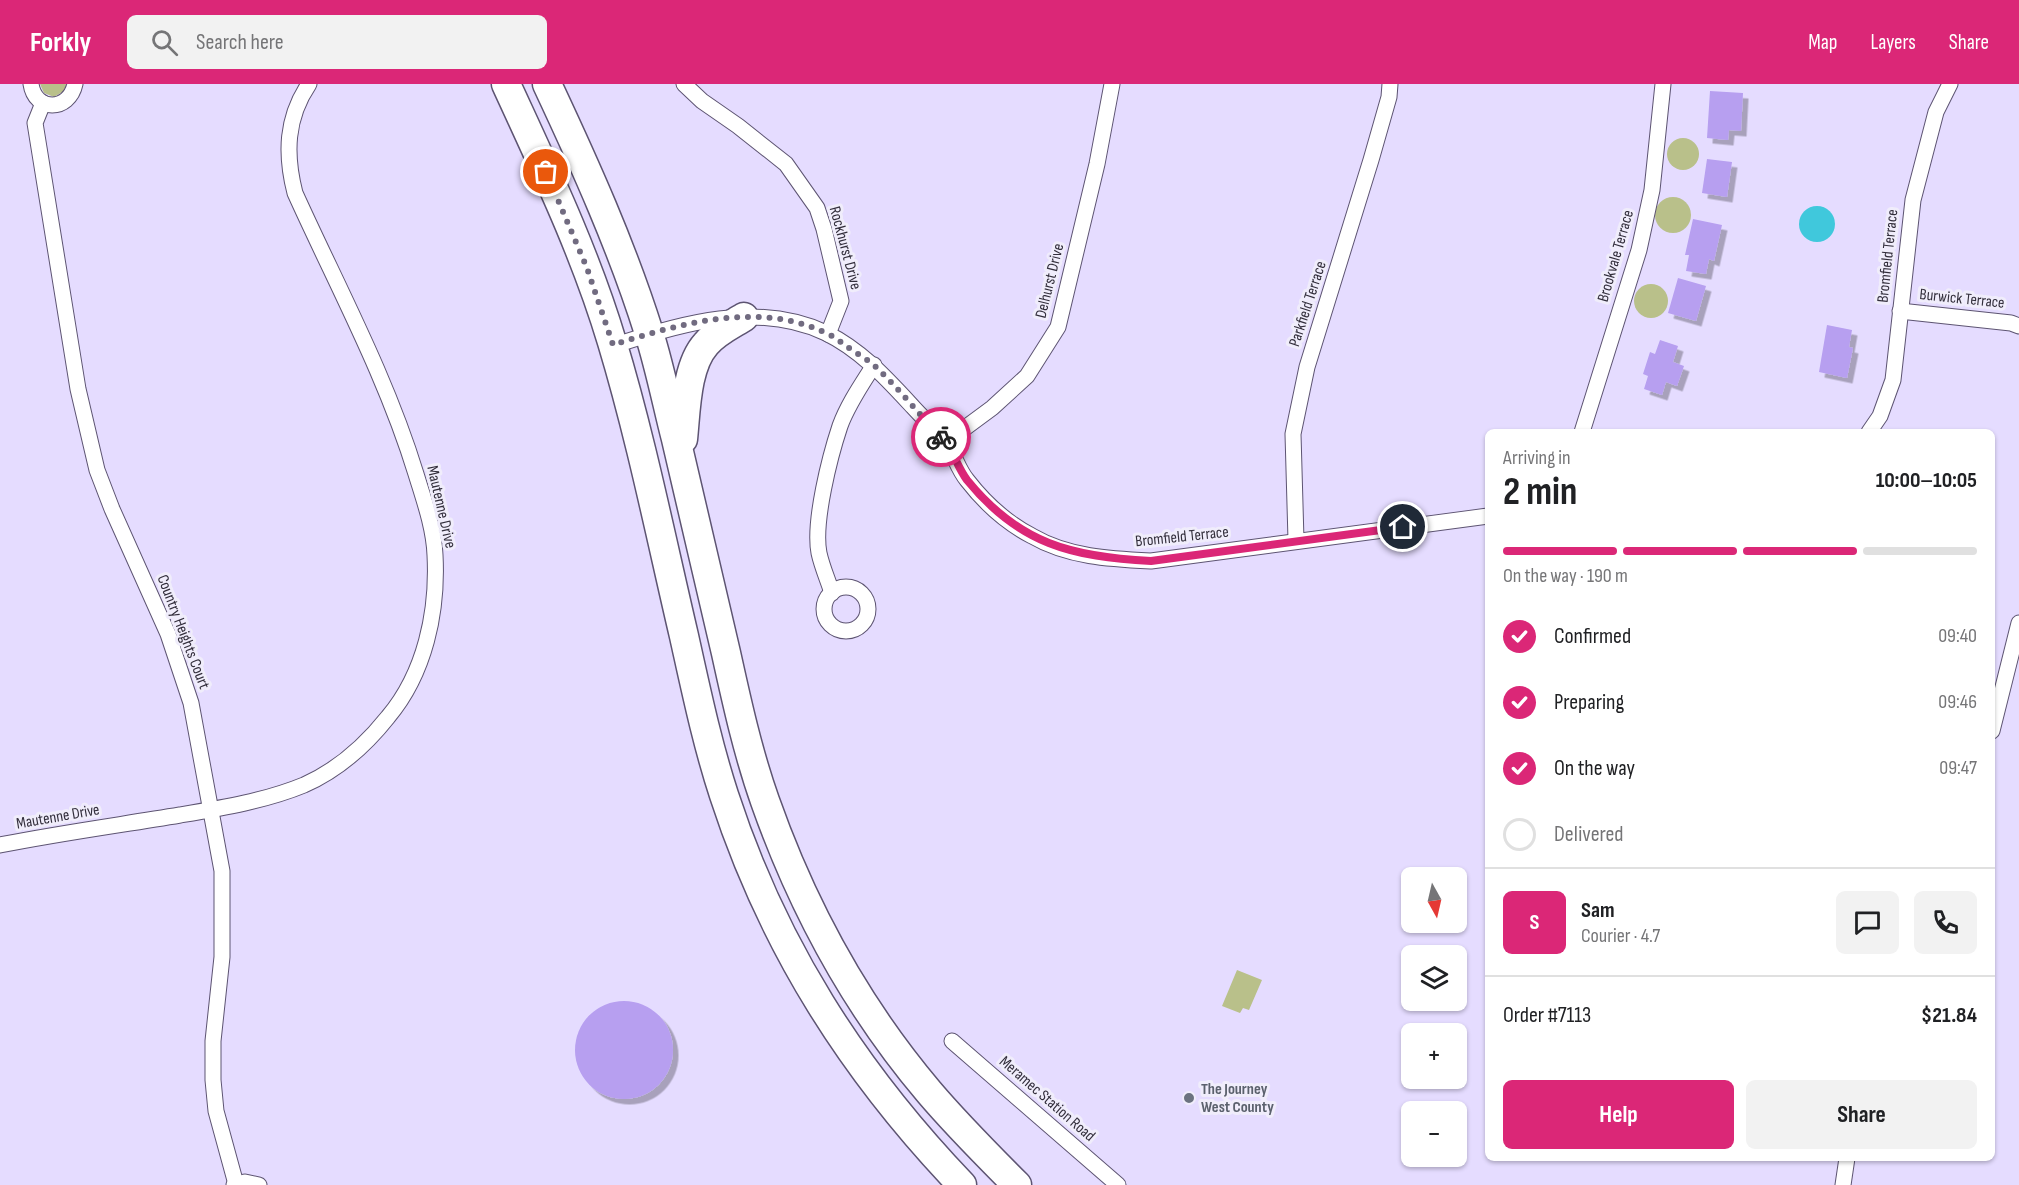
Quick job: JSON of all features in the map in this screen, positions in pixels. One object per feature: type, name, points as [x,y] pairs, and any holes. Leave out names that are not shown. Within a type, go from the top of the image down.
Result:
[{"type":"highway","points":[[506,84],[575,236],[602,309],[632,416],[705,730],[746,856],[772,918],[802,975],[837,1032],[876,1086],[955,1181]]},
{"type":"highway","points":[[547,84],[611,225],[649,334],[746,735],[765,800],[789,862],[808,904],[851,983],[888,1039],[928,1091],[972,1141],[1017,1185]]},
{"type":"highway","points":[[681,459],[688,393],[693,366],[698,354],[706,343],[744,317]]},
{"type":"street","points":[[31,84],[33,93],[43,103],[50,105],[64,102],[69,98],[75,84]]},
{"type":"street","name":"Mautenne Drive","points":[[0,845],[212,810],[259,800],[305,784],[335,769],[373,736],[397,707],[416,674],[427,639],[435,601],[435,554],[426,509],[399,420],[295,193],[289,168],[288,142],[291,122],[309,84]]},
{"type":"street","name":"Rockhurst Drive","points":[[684,84],[702,101],[786,164],[817,208],[841,301],[828,334]]},
{"type":"street","name":"Delhurst Drive","points":[[946,442],[992,408],[1027,376],[1058,327],[1097,164],[1112,84]]},
{"type":"street","name":"Parkfield Terrace","points":[[1296,540],[1293,434],[1307,367],[1368,170],[1389,97],[1390,84]]},
{"type":"street","name":"Brookvale Terrace","points":[[1583,429],[1639,250],[1652,190],[1663,84]]},
{"type":"street","name":"Bromfield Terrace","points":[[1871,429],[1880,416],[1893,380],[1913,200],[1936,112],[1950,84]]},
{"type":"street","name":"Country Heights Court","points":[[43,103],[35,123],[78,389],[88,433],[97,470],[112,509],[153,598],[180,665],[191,703],[212,810],[222,871],[223,924],[222,957],[213,1041],[216,1111],[235,1184],[245,1182],[259,1185]]},
{"type":"street","name":"Burwick Terrace","points":[[1900,311],[2011,323],[2019,326]]},
{"type":"street","name":"Bromfield Terrace","points":[[613,345],[649,334],[718,319],[744,317],[802,324],[828,334],[874,365],[946,442],[966,479],[1002,517],[1032,537],[1071,552],[1109,559],[1151,561],[1485,516]]},
{"type":"street","points":[[832,593],[818,551],[823,498],[841,425],[854,397],[874,365]]},
{"type":"street","points":[[1995,719],[2019,622]]},
{"type":"street","name":"Meramec Station Road","points":[[952,1041],[1118,1185]]},
{"type":"street","points":[[1843,1185],[1847,1161]]},
{"type":"green space","points":[[40,84],[66,85],[64,91],[54,97],[44,93]]},
{"type":"green space","points":[[1683,138],[1694,143],[1699,154],[1694,165],[1683,170],[1672,165],[1667,154],[1672,143]]},
{"type":"green space","points":[[1673,197],[1685,203],[1691,215],[1685,227],[1673,233],[1661,227],[1655,215],[1661,203]]},
{"type":"green space","points":[[1651,284],[1663,289],[1668,301],[1663,313],[1651,318],[1639,313],[1634,301],[1639,289]]},
{"type":"green space","points":[[1237,970],[1262,980],[1249,1010],[1243,1008],[1240,1013],[1222,1006]]},
{"type":"water","points":[[1817,206],[1830,211],[1835,224],[1830,237],[1817,242],[1804,237],[1799,224],[1804,211]]},
{"type":"building","points":[[1710,91],[1743,93],[1741,131],[1729,130],[1728,140],[1707,138]]},
{"type":"building","points":[[1707,159],[1732,162],[1727,197],[1702,193]]},
{"type":"building","points":[[1693,219],[1722,225],[1714,261],[1709,259],[1706,274],[1686,271],[1689,255],[1685,255]]},
{"type":"building","points":[[1678,278],[1706,286],[1696,321],[1668,313]]},
{"type":"building","points":[[1827,325],[1852,330],[1849,347],[1853,348],[1847,378],[1819,372]]},
{"type":"building","points":[[1660,340],[1678,346],[1673,362],[1684,366],[1677,386],[1666,382],[1662,395],[1644,389],[1648,376],[1643,374],[1650,352],[1655,354]]},
{"type":"building","points":[[624,1001],[643,1005],[658,1016],[669,1031],[673,1050],[669,1069],[658,1084],[643,1095],[624,1099],[605,1095],[590,1084],[579,1069],[575,1050],[579,1031],[590,1016],[605,1005]]},
{"type":"way so far","points":[[546,172],[575,236],[613,345],[649,334],[718,319],[744,317],[802,324],[828,334],[874,365],[941,437]]},
{"type":"place","name":"The Journey West County","points":[[1189,1098]]},
{"type":"route","points":[[941,437],[966,479],[1002,517],[1032,537],[1071,552],[1109,559],[1151,561],[1403,527]]}]
